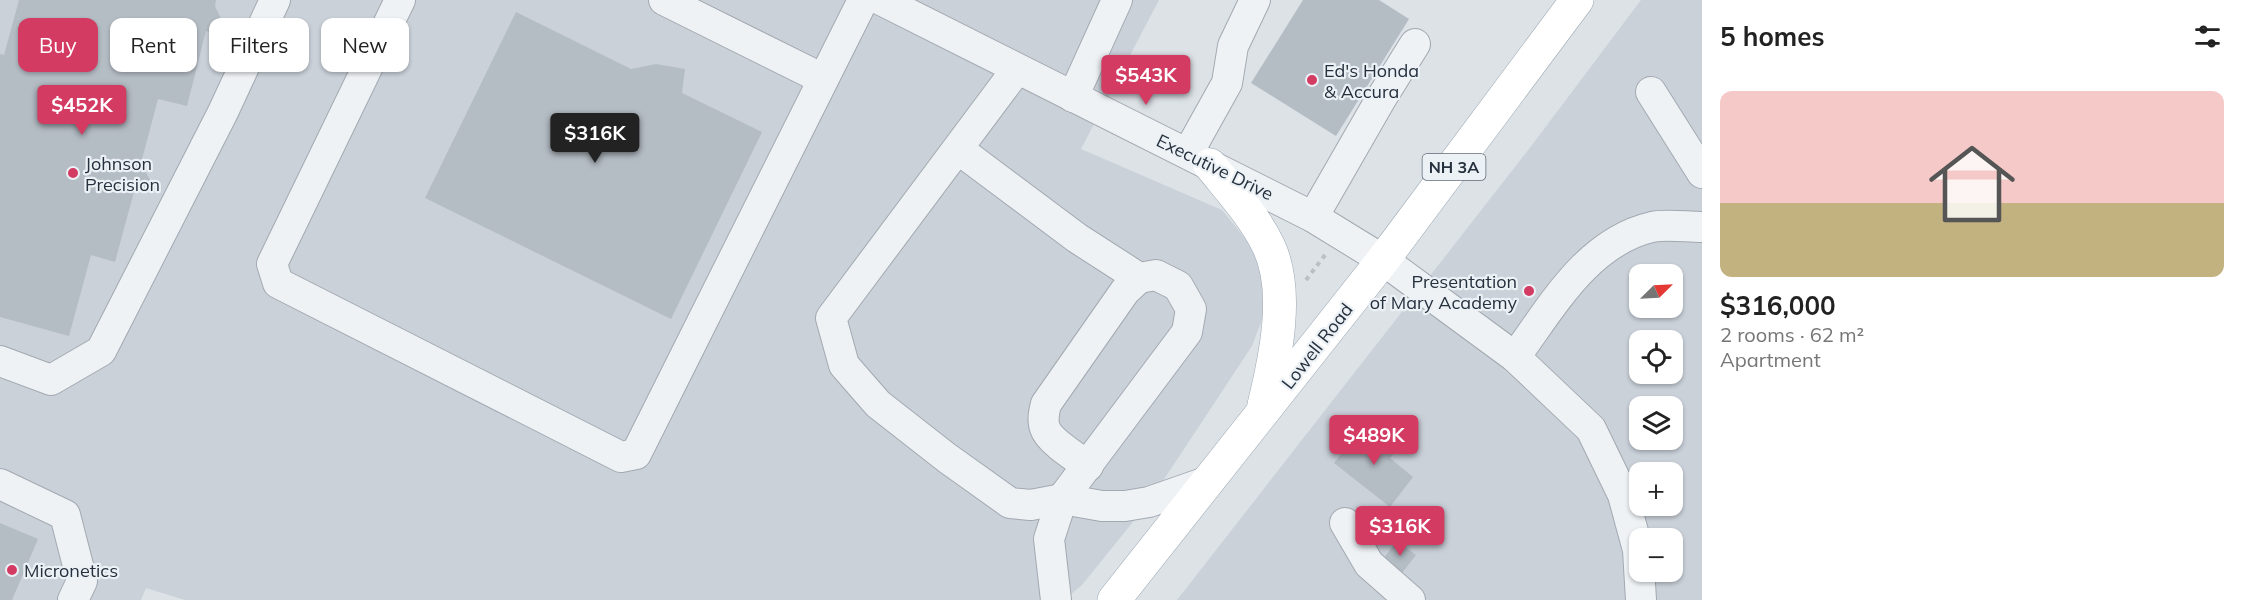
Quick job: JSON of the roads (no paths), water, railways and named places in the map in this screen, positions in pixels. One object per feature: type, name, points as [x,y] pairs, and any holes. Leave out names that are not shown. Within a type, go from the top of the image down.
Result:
[{"type":"main road","name":"Lowell Road","points":[[1114,600],[1383,260],[1577,0]]},
{"type":"main road","points":[[1199,159],[1256,223],[1270,248],[1276,270],[1279,327],[1274,363],[1261,417]]},
{"type":"street","points":[[0,361],[51,380],[101,351],[223,112],[275,0]]},
{"type":"street","points":[[400,0],[272,264],[278,283],[621,457],[636,454],[863,0]]},
{"type":"street","points":[[664,0],[823,79]]},
{"type":"street","name":"Executive Drive","points":[[881,0],[1313,217],[1383,260],[1515,357],[1591,429],[1623,495],[1638,550],[1641,600]]},
{"type":"street","points":[[1073,97],[1117,0]]},
{"type":"street","points":[[1199,159],[1227,83],[1233,46],[1255,0]]},
{"type":"street","points":[[1313,217],[1415,44]]},
{"type":"street","points":[[1017,69],[831,318],[844,365],[878,404],[947,458],[1010,503],[1031,505],[1062,499],[1102,506],[1125,506],[1149,502],[1209,481]]},
{"type":"street","points":[[1651,92],[1702,173]]},
{"type":"street","points":[[958,149],[1077,238],[1139,278]]},
{"type":"street","points":[[1515,357],[1575,276],[1598,254],[1622,238],[1652,227],[1702,227]]},
{"type":"street","points":[[1056,600],[1049,539],[1062,499],[1088,466],[1188,332],[1191,309],[1178,286],[1156,275],[1139,278],[1125,291],[1046,404],[1043,417],[1045,430],[1054,441],[1088,466]]},
{"type":"street","points":[[0,484],[65,515],[82,581],[73,600]]},
{"type":"street","points":[[1345,523],[1369,564],[1410,600]]},
{"type":"place","name":"Ed's Honda & Accura","points":[[1312,80]]},
{"type":"place","name":"Johnson Precision","points":[[73,173]]},
{"type":"place","name":"Presentation of Mary Academy","points":[[1529,291]]},
{"type":"place","name":"Micronetics","points":[[12,570]]}]
